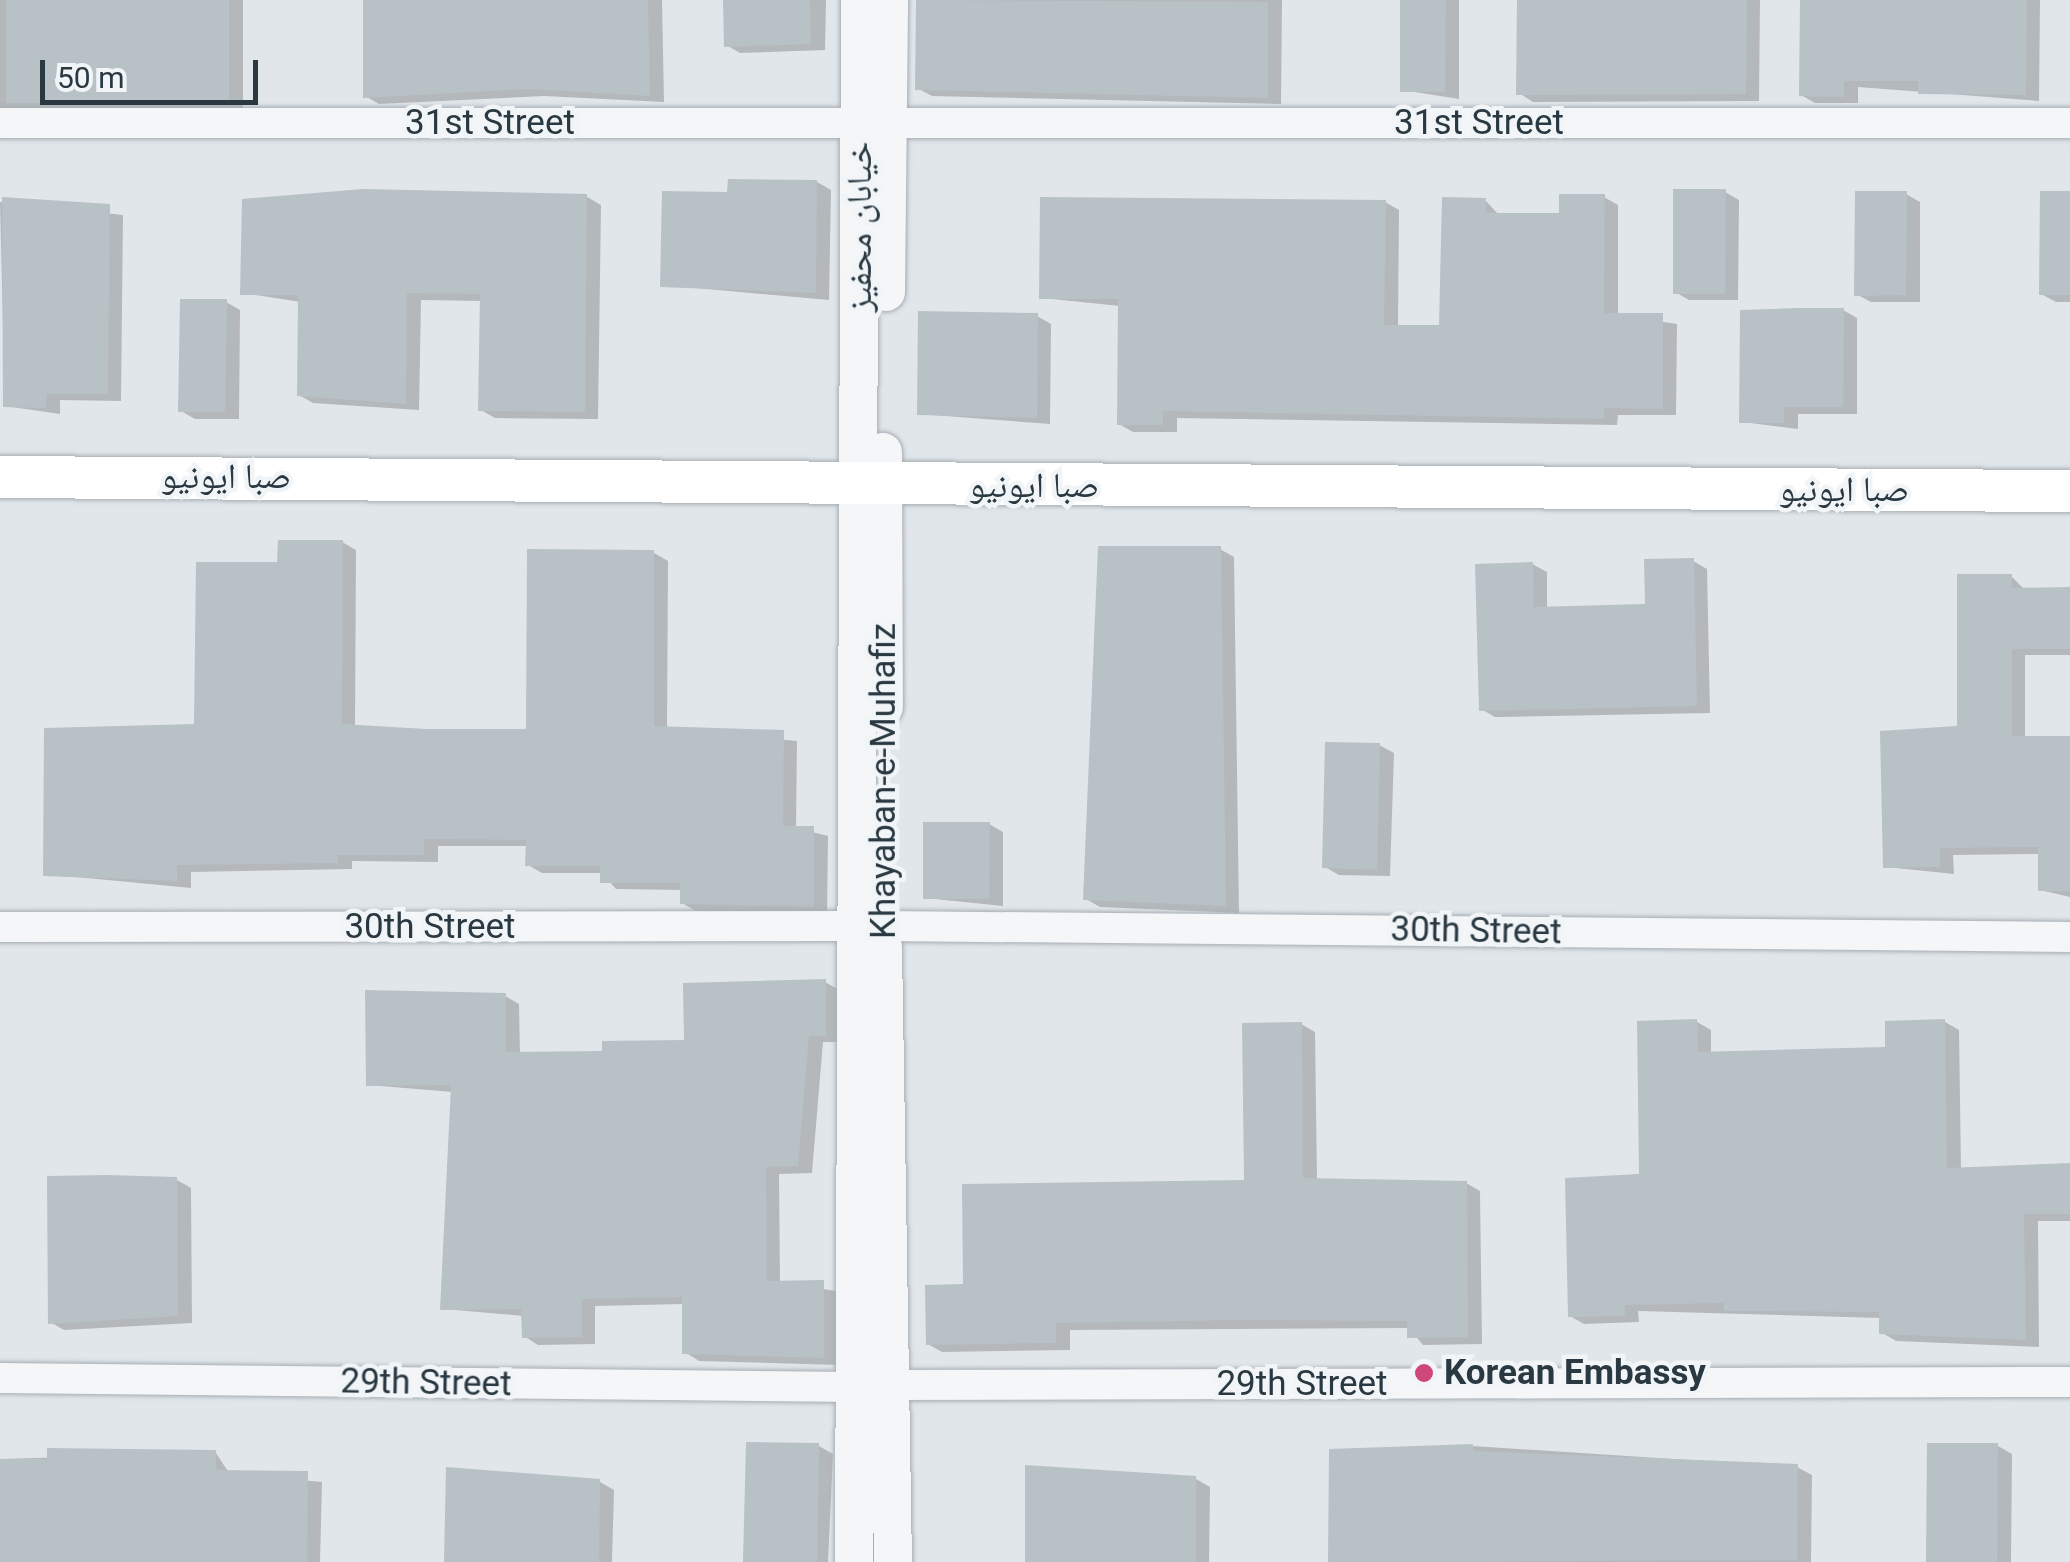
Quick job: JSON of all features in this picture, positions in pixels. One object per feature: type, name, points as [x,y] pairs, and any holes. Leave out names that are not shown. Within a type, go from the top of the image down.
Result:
[{"type":"main road","name":"صبا ایونیو","points":[[0,451],[2070,491]]},
{"type":"main road","name":"صبا ایونیو","points":[[0,476],[2070,466]]},
{"type":"street","name":"خیابان محفیز","points":[[860,0],[874,123],[871,469]]},
{"type":"street","points":[[874,123],[890,0]]},
{"type":"street","name":"31st Street","points":[[0,123],[2070,123]]},
{"type":"street","name":"Khayaban-e-Muhafiz","points":[[854,1562],[853,1388],[871,926],[871,469]]},
{"type":"street","name":"Khayaban-e-Muhafiz","points":[[871,926],[894,1385],[893,1562]]},
{"type":"street","name":"30th Street","points":[[0,927],[871,926],[2070,937]]},
{"type":"street","name":"29th Street","points":[[0,1378],[853,1388]]},
{"type":"street","name":"29th Street","points":[[894,1385],[2070,1382]]},
{"type":"building","points":[[6,0],[229,0],[229,104],[6,103]]},
{"type":"building","points":[[363,0],[648,0],[650,96],[528,89],[363,98]]},
{"type":"building","points":[[723,0],[810,0],[811,44],[724,47]]},
{"type":"building","points":[[916,0],[1268,2],[1268,98],[915,90]]},
{"type":"building","points":[[1400,0],[1446,0],[1445,92],[1400,92]]},
{"type":"building","points":[[1517,0],[1747,0],[1746,94],[1516,95]]},
{"type":"building","points":[[1800,0],[2027,0],[2026,95],[1918,94],[1918,81],[1844,81],[1844,97],[1799,96]]},
{"type":"building","points":[[728,179],[817,180],[816,293],[660,287],[662,191],[727,192]]},
{"type":"building","points":[[363,189],[587,194],[585,412],[478,411],[480,294],[407,293],[406,404],[297,396],[298,295],[240,295],[242,199]]},
{"type":"building","points":[[1673,189],[1726,189],[1725,294],[1673,294]]},
{"type":"building","points":[[1855,191],[1907,191],[1906,295],[1854,296]]},
{"type":"building","points":[[2040,191],[2070,191],[2070,295],[2039,295]]},
{"type":"building","points":[[1559,194],[1605,194],[1604,313],[1663,313],[1663,409],[1604,408],[1604,419],[1163,411],[1163,425],[1117,425],[1118,299],[1039,299],[1040,197],[1386,200],[1384,325],[1439,325],[1442,197],[1486,198],[1486,213],[1559,213]]},
{"type":"building","points":[[2,197],[110,204],[108,394],[47,394],[46,408],[3,407]]},
{"type":"building","points":[[180,299],[227,299],[225,412],[178,412]]},
{"type":"building","points":[[1844,308],[1843,407],[1784,407],[1784,423],[1739,423],[1740,310]]},
{"type":"building","points":[[918,311],[1038,313],[1037,418],[917,415]]},
{"type":"building","points":[[278,540],[343,540],[342,724],[425,729],[526,729],[527,549],[654,550],[654,726],[784,730],[783,826],[814,826],[814,907],[680,904],[680,883],[600,883],[600,866],[525,866],[526,840],[424,839],[424,855],[338,855],[338,863],[177,865],[177,881],[43,876],[44,728],[194,724],[196,562],[277,562]]},
{"type":"building","points":[[1098,546],[1221,546],[1226,906],[1083,900]]},
{"type":"building","points":[[1694,558],[1697,706],[1479,711],[1475,564],[1533,562],[1534,607],[1645,604],[1644,559]]},
{"type":"building","points":[[1957,574],[2012,574],[2012,588],[2070,587],[2070,649],[2012,649],[2012,736],[2070,736],[2070,891],[2038,891],[2038,847],[1940,848],[1940,867],[1883,868],[1880,731],[1957,726]]},
{"type":"building","points":[[1325,742],[1380,743],[1377,870],[1322,868]]},
{"type":"building","points":[[923,822],[990,822],[989,899],[923,899]]},
{"type":"building","points":[[826,979],[826,1036],[809,1036],[798,1166],[766,1167],[767,1281],[824,1280],[824,1358],[682,1354],[682,1297],[582,1299],[582,1337],[522,1338],[521,1309],[440,1310],[451,1085],[366,1086],[365,990],[506,993],[506,1052],[602,1051],[602,1041],[684,1040],[683,983]]},
{"type":"building","points":[[1697,1019],[1698,1052],[1885,1047],[1885,1021],[1945,1019],[1947,1168],[2070,1163],[2070,1214],[2024,1214],[2026,1340],[1879,1334],[1879,1312],[1724,1311],[1724,1303],[1625,1305],[1625,1316],[1568,1317],[1565,1178],[1639,1174],[1637,1021]]},
{"type":"building","points":[[1302,1022],[1303,1178],[1467,1181],[1468,1337],[1407,1338],[1407,1321],[1242,1320],[1056,1323],[1056,1343],[926,1345],[925,1285],[963,1284],[962,1184],[1244,1180],[1242,1023]]},
{"type":"building","points":[[47,1176],[177,1177],[178,1316],[48,1324]]},
{"type":"building","points":[[746,1442],[819,1443],[817,1562],[743,1562]]},
{"type":"building","points":[[1927,1443],[1998,1443],[1997,1562],[1926,1562]]},
{"type":"building","points":[[1473,1444],[1473,1451],[1798,1464],[1797,1560],[1328,1562],[1329,1449]]},
{"type":"building","points":[[47,1448],[216,1450],[216,1470],[308,1471],[307,1562],[0,1562],[0,1459],[47,1459]]},
{"type":"building","points":[[1025,1465],[1196,1476],[1196,1562],[1025,1562]]},
{"type":"building","points":[[446,1467],[600,1479],[599,1562],[444,1562]]},
{"type":"place","name":"Korean Embassy","points":[[1424,1373]]}]
